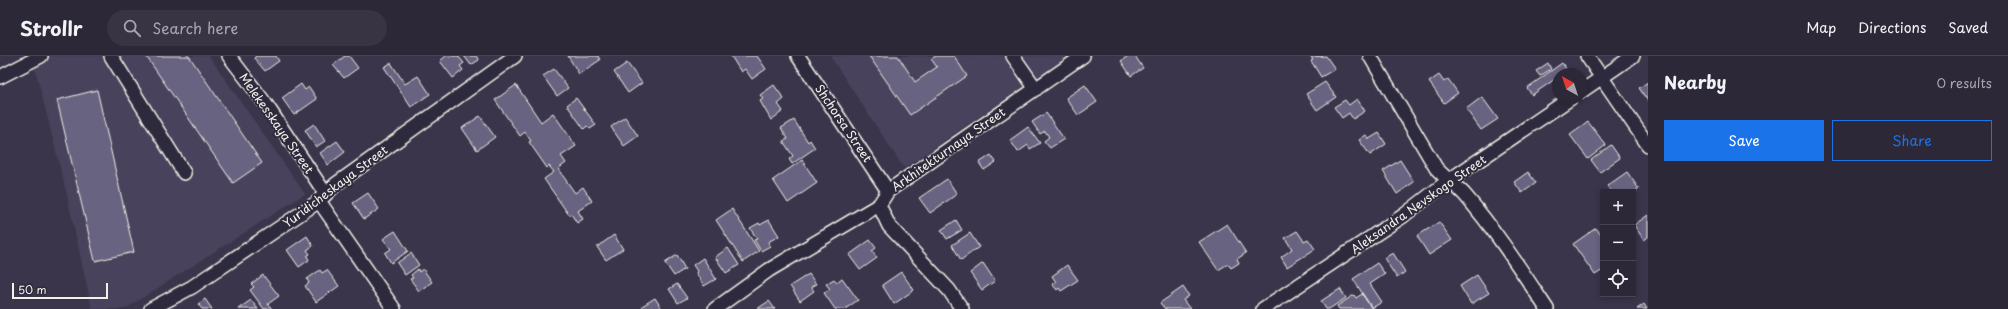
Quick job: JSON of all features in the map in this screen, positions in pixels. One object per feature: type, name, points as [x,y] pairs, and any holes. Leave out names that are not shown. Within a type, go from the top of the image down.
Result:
[{"type":"street","points":[[0,77],[41,56]]},
{"type":"street","points":[[111,56],[184,173]]},
{"type":"street","name":"Melekesskaya Street","points":[[229,56],[265,103],[322,197],[394,309]]},
{"type":"street","name":"Yuridicheskaya Street","points":[[151,309],[192,287],[322,197],[515,56]]},
{"type":"street","name":"Shchorsa Street","points":[[798,56],[888,191]]},
{"type":"street","points":[[1014,56],[1036,89]]},
{"type":"street","name":"Arkhitekturnaya Street","points":[[715,309],[769,270],[879,205],[888,191],[1083,56]]},
{"type":"street","points":[[1370,56],[1436,168],[1448,181],[1463,193],[1501,240],[1548,309]]},
{"type":"street","points":[[1587,56],[1648,145]]},
{"type":"street","points":[[1588,87],[1633,56]]},
{"type":"street","name":"Aleksandra Nevskogo Street","points":[[1264,309],[1403,216],[1448,181],[1562,104]]},
{"type":"street","points":[[879,205],[889,226],[949,290],[962,309]]},
{"type":"shaded area","points":[[25,56],[209,56],[305,194],[125,309],[92,309],[66,191],[36,72]]},
{"type":"shaded area","points":[[830,56],[1069,56],[904,168]]},
{"type":"building","points":[[146,56],[189,56],[262,163],[233,183]]},
{"type":"building","points":[[256,56],[276,56],[279,61],[265,71],[254,58]]},
{"type":"building","points":[[345,56],[349,56],[358,68],[344,78],[333,65]]},
{"type":"building","points":[[446,56],[458,56],[464,63],[460,66],[463,70],[453,78],[440,61]]},
{"type":"building","points":[[464,56],[476,56],[479,60],[471,65]]},
{"type":"building","points":[[568,56],[598,56],[600,60],[579,74]]},
{"type":"building","points":[[731,56],[757,56],[766,69],[752,79],[745,69],[741,72]]},
{"type":"building","points":[[869,56],[898,56],[915,82],[937,67],[931,59],[936,56],[954,56],[967,76],[910,115]]},
{"type":"building","points":[[1128,56],[1135,56],[1143,68],[1131,76],[1121,61]]},
{"type":"building","points":[[1326,56],[1335,69],[1321,77],[1311,61],[1313,60],[1311,57]]},
{"type":"building","points":[[391,63],[405,84],[418,76],[430,94],[411,107],[384,67]]},
{"type":"building","points":[[627,63],[642,83],[628,93],[614,72]]},
{"type":"building","points":[[1548,63],[1551,69],[1540,76],[1536,71]]},
{"type":"building","points":[[1562,63],[1566,68],[1555,68]]},
{"type":"building","points":[[554,69],[568,88],[557,96],[543,76]]},
{"type":"building","points":[[1552,70],[1552,81],[1532,95],[1527,88]]},
{"type":"building","points":[[1439,75],[1444,82],[1448,79],[1458,93],[1444,103],[1429,82]]},
{"type":"building","points":[[1325,82],[1336,97],[1317,110],[1306,94]]},
{"type":"building","points":[[1648,82],[1648,101],[1639,88]]},
{"type":"building","points":[[301,84],[305,90],[309,87],[317,99],[294,115],[282,98]]},
{"type":"building","points":[[516,85],[541,122],[553,113],[576,146],[561,156],[566,163],[558,169],[575,193],[583,187],[592,201],[578,211],[583,219],[577,223],[571,214],[569,215],[544,179],[554,172],[549,166],[547,168],[529,142],[531,141],[525,132],[520,136],[495,100]]},
{"type":"building","points":[[774,85],[784,99],[778,104],[783,111],[771,120],[760,101],[763,99],[760,95]]},
{"type":"building","points":[[1085,85],[1097,102],[1078,115],[1066,98]]},
{"type":"building","points":[[97,90],[134,252],[95,261],[57,100]]},
{"type":"building","points":[[1482,97],[1498,119],[1481,130],[1466,109]]},
{"type":"building","points":[[576,98],[596,125],[590,129],[587,126],[584,129],[567,105]]},
{"type":"building","points":[[1357,99],[1365,111],[1353,119],[1349,113],[1342,118],[1334,107],[1345,100],[1349,105]]},
{"type":"building","points":[[1046,113],[1064,139],[1050,148],[1044,141],[1049,137],[1045,131],[1040,134],[1032,122]]},
{"type":"building","points":[[480,116],[495,137],[477,150],[462,128]]},
{"type":"building","points":[[625,117],[638,136],[624,146],[611,127]]},
{"type":"building","points":[[794,120],[808,142],[810,140],[815,148],[792,164],[789,159],[793,156],[783,141],[788,139],[781,128]]},
{"type":"building","points":[[1588,122],[1606,145],[1588,159],[1570,135]]},
{"type":"building","points":[[314,124],[325,141],[316,147],[305,130]]},
{"type":"building","points":[[1028,127],[1040,143],[1030,149],[1028,145],[1018,152],[1010,140]]},
{"type":"building","points":[[1379,133],[1386,144],[1370,155],[1359,140],[1366,135],[1369,139]]},
{"type":"building","points":[[337,141],[345,152],[328,165],[320,153]]},
{"type":"building","points":[[1611,145],[1620,158],[1600,172],[1591,160]]},
{"type":"building","points":[[991,155],[996,162],[984,170],[979,163]]},
{"type":"building","points":[[802,160],[817,183],[788,203],[773,180]]},
{"type":"building","points":[[1400,160],[1414,182],[1397,194],[1383,171]]},
{"type":"building","points":[[1528,172],[1536,183],[1522,193],[1514,182]]},
{"type":"building","points":[[1627,172],[1639,189],[1636,192],[1636,189],[1610,189],[1607,186]]},
{"type":"building","points":[[947,179],[957,194],[930,213],[919,198]]},
{"type":"building","points":[[368,193],[379,209],[364,219],[353,203]]},
{"type":"building","points":[[732,209],[759,251],[743,262],[716,220]]},
{"type":"building","points":[[1648,215],[1648,237],[1644,240],[1636,228],[1636,224]]},
{"type":"building","points":[[769,220],[779,236],[768,242],[770,246],[761,251],[754,240],[757,239],[750,228]]},
{"type":"building","points":[[956,220],[962,230],[947,239],[941,230]]},
{"type":"building","points":[[1439,222],[1452,240],[1429,255],[1417,236]]},
{"type":"building","points":[[1227,224],[1246,253],[1237,259],[1239,263],[1231,268],[1228,264],[1218,270],[1199,242]]},
{"type":"building","points":[[1596,228],[1600,234],[1600,272],[1595,275],[1573,244]]},
{"type":"building","points":[[395,231],[408,251],[391,263],[385,253],[391,249],[383,239]]},
{"type":"building","points":[[1297,231],[1304,241],[1308,239],[1315,249],[1287,267],[1281,257],[1292,249],[1285,238]]},
{"type":"building","points":[[970,233],[979,247],[961,260],[952,245]]},
{"type":"building","points":[[614,235],[623,249],[606,260],[597,247]]},
{"type":"building","points":[[307,236],[313,246],[307,250],[310,254],[307,256],[309,260],[299,267],[287,250]]},
{"type":"building","points":[[870,240],[876,248],[872,251],[877,258],[860,270],[849,255]]},
{"type":"building","points":[[728,248],[739,265],[726,273],[715,257]]},
{"type":"building","points":[[411,253],[419,265],[405,275],[397,263]]},
{"type":"building","points":[[1393,253],[1405,272],[1397,278],[1384,258]]},
{"type":"building","points":[[677,255],[685,269],[674,276],[665,263]]},
{"type":"building","points":[[703,258],[716,279],[704,286],[693,265]]},
{"type":"building","points":[[983,263],[995,281],[982,290],[970,273]]},
{"type":"building","points":[[1377,263],[1385,274],[1370,284],[1382,302],[1372,308],[1353,279]]},
{"type":"building","points":[[1067,265],[1078,280],[1061,291],[1059,288],[1057,290],[1052,284],[1056,282],[1052,276]]},
{"type":"building","points":[[418,269],[419,272],[423,269],[432,282],[419,291],[410,279],[413,278],[411,275]]},
{"type":"building","points":[[320,270],[322,273],[327,270],[339,286],[316,302],[305,286],[309,283],[307,279]]},
{"type":"building","points":[[901,272],[914,290],[894,304],[882,285]]},
{"type":"building","points":[[809,274],[816,284],[811,287],[814,291],[800,301],[790,286]]},
{"type":"building","points":[[263,275],[279,296],[268,304],[272,309],[264,309],[250,290],[254,287],[251,284]]},
{"type":"building","points":[[1477,275],[1489,293],[1471,304],[1460,286]]},
{"type":"building","points":[[842,278],[858,300],[845,309],[835,309],[824,293],[830,289],[826,284],[834,279],[837,282]]},
{"type":"building","points":[[677,284],[687,298],[678,303],[669,289]]},
{"type":"building","points":[[1183,287],[1189,296],[1183,300],[1190,309],[1165,309],[1160,303]]},
{"type":"building","points":[[1340,289],[1346,298],[1329,309],[1326,309],[1321,301]]},
{"type":"building","points":[[1362,294],[1372,309],[1339,309],[1337,306],[1354,295],[1356,298]]},
{"type":"building","points":[[655,298],[662,309],[644,309],[642,306]]},
{"type":"building","points":[[205,299],[212,309],[202,309],[198,304]]},
{"type":"building","points":[[251,300],[258,309],[238,309]]},
{"type":"building","points":[[769,301],[775,309],[757,309]]},
{"type":"building","points":[[1644,304],[1647,309],[1637,309]]}]
